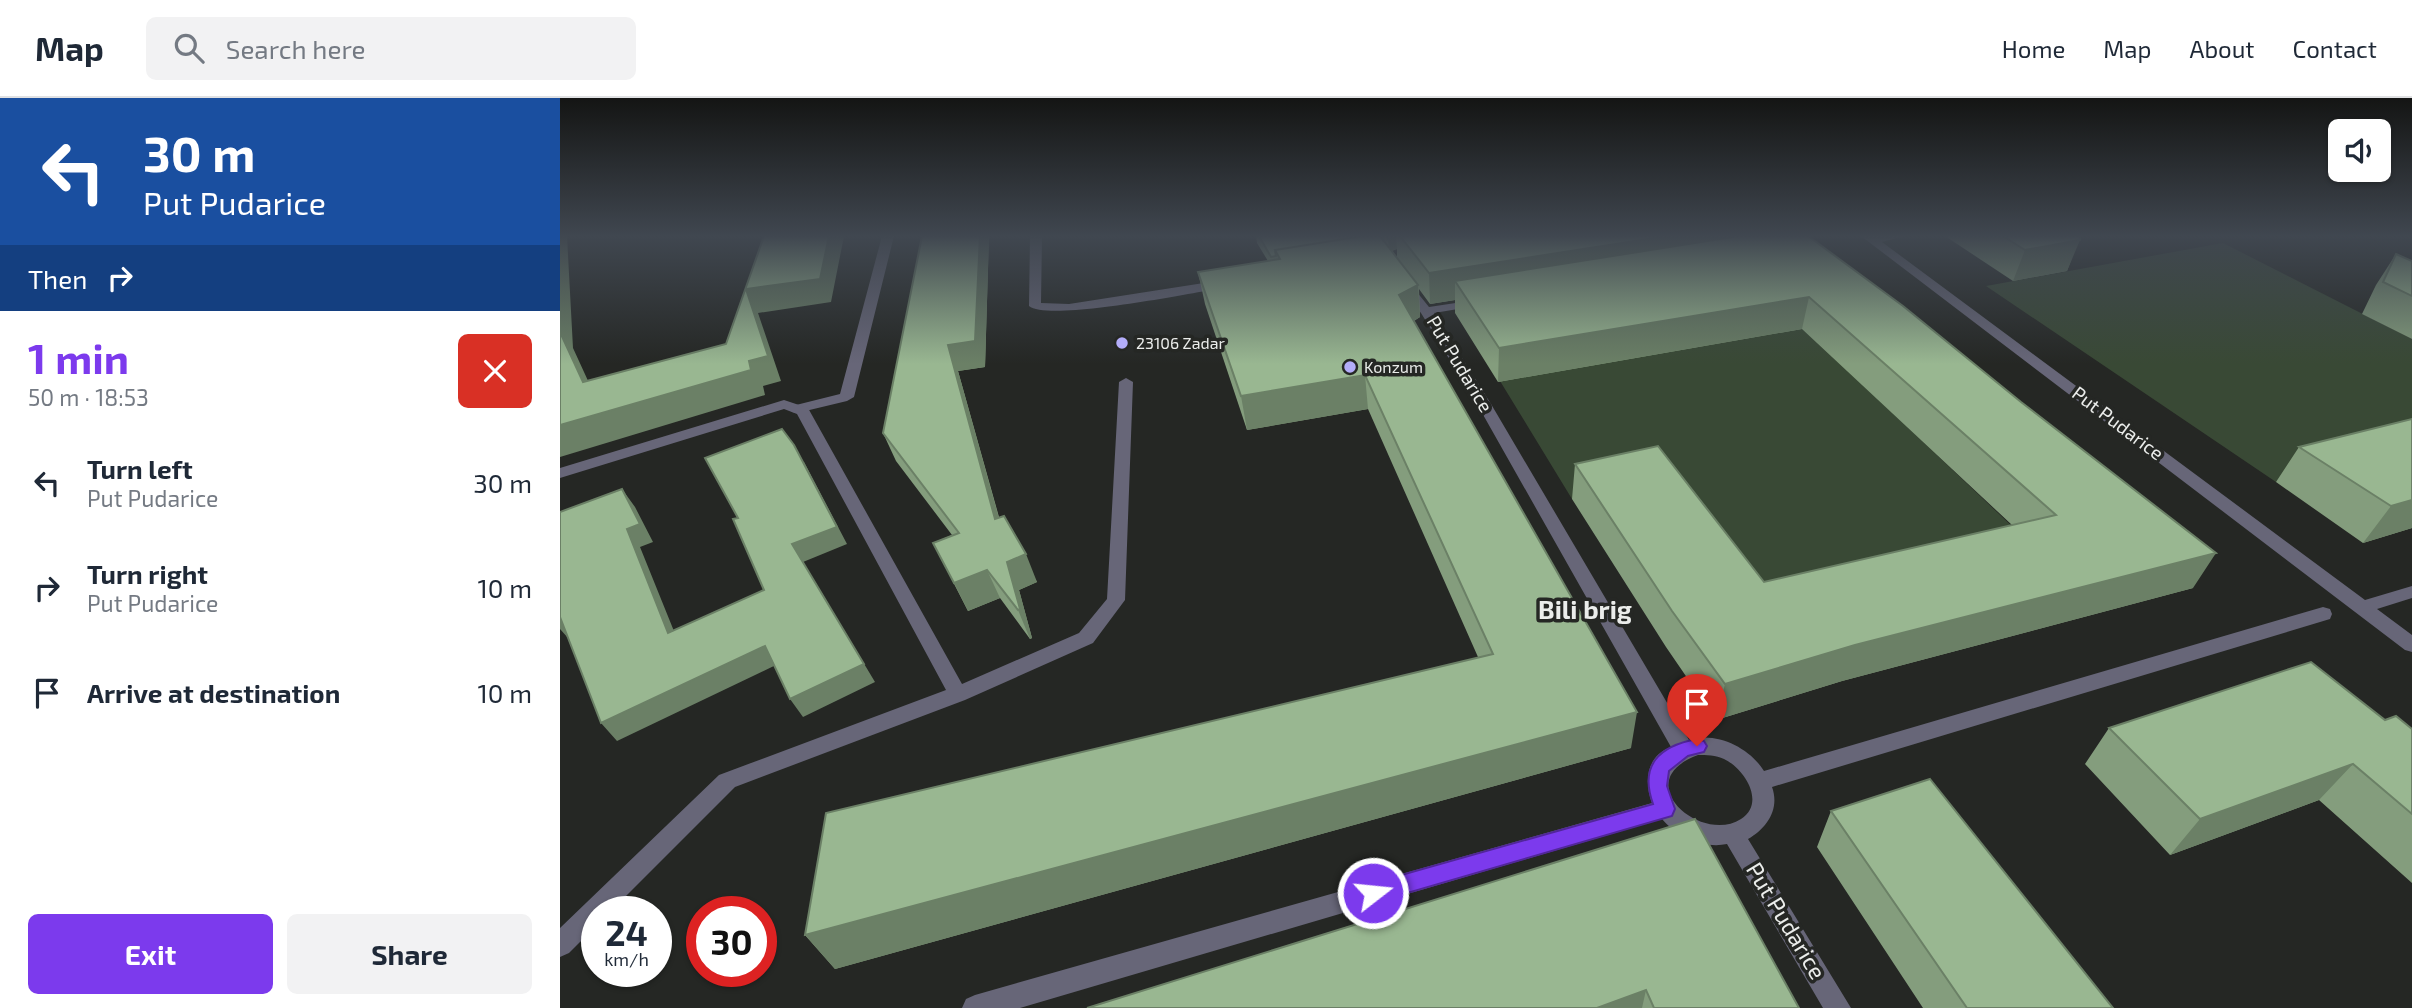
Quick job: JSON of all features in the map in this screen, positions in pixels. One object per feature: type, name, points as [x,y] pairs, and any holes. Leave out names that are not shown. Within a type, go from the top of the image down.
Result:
[{"type":"street","points":[[797,409],[848,397],[877,278]]},
{"type":"street","points":[[1035,278],[1035,306],[1069,308],[1233,282]]},
{"type":"street","points":[[1400,278],[1426,311]]},
{"type":"street","name":"Put Pudarice","points":[[1924,278],[2412,645]]},
{"type":"street","name":"Put Pudarice","points":[[1494,300],[1426,311],[1491,416],[1683,749]]},
{"type":"street","points":[[560,945],[727,781],[958,694],[1086,638],[1116,600],[1126,382]]},
{"type":"street","points":[[560,473],[784,404],[803,411],[958,694]]},
{"type":"street","points":[[2363,607],[2412,592]]},
{"type":"street","points":[[1760,781],[2323,614]]},
{"type":"street","points":[[1714,747],[1745,762],[1760,781],[1764,795],[1760,814],[1745,830],[1719,836],[1695,831],[1680,823],[1665,809],[1657,786],[1660,768],[1668,758],[1683,749],[1714,747]]},
{"type":"street","points":[[975,1008],[1665,809]]},
{"type":"street","name":"Put Pudarice","points":[[1733,834],[1838,1008]]},
{"type":"green space","points":[[2028,278],[2293,278],[2412,339],[2412,447],[2276,482],[1986,286]]},
{"type":"green space","points":[[1803,328],[2017,531],[1739,598],[1653,481],[1572,499],[1500,381]]},
{"type":"building","points":[[749,278],[820,278],[746,289],[768,356],[749,361],[751,370],[560,425],[560,332],[583,382],[726,344]]},
{"type":"building","points":[[914,278],[978,278],[975,341],[948,345],[995,519],[1004,516],[1026,554],[1007,562],[1020,609],[1018,610],[987,570],[954,583],[933,543],[959,533],[883,433]]},
{"type":"building","points":[[1200,278],[1413,278],[1418,285],[1399,295],[1637,712],[805,935],[826,813],[1493,654],[1365,375],[1241,396]]},
{"type":"building","points":[[1471,278],[1866,278],[2216,553],[1855,645],[1725,684],[1672,611],[1575,464],[1658,446],[1764,582],[2056,515],[1809,297],[1499,348],[1455,281]]},
{"type":"building","points":[[2385,278],[2412,278],[2412,296],[2383,282]]},
{"type":"building","points":[[2412,419],[2412,500],[2391,506],[2299,447]]},
{"type":"building","points":[[782,429],[794,445],[837,527],[792,544],[864,664],[790,699],[765,646],[601,723],[560,617],[560,512],[622,489],[640,524],[627,529],[668,633],[764,590],[733,519],[738,518],[705,458]]},
{"type":"building","points":[[2311,662],[2385,720],[2396,716],[2412,729],[2412,814],[2353,764],[2200,819],[2109,728]]},
{"type":"building","points":[[1930,779],[2113,1008],[1967,1008],[1831,811]]},
{"type":"building","points":[[1695,819],[1799,1008],[1654,1008],[1646,990],[1597,1008],[1087,1008]]},
{"type":"place","name":"23106 Zadar","points":[[1122,343]]},
{"type":"place","name":"Konzum","points":[[1350,367]]},
{"type":"district","name":"Bili brig","points":[[1585,610]]},
{"type":"route","points":[[1373,893],[1665,809],[1658,797],[1660,768],[1668,758],[1683,749],[1697,746]]}]
